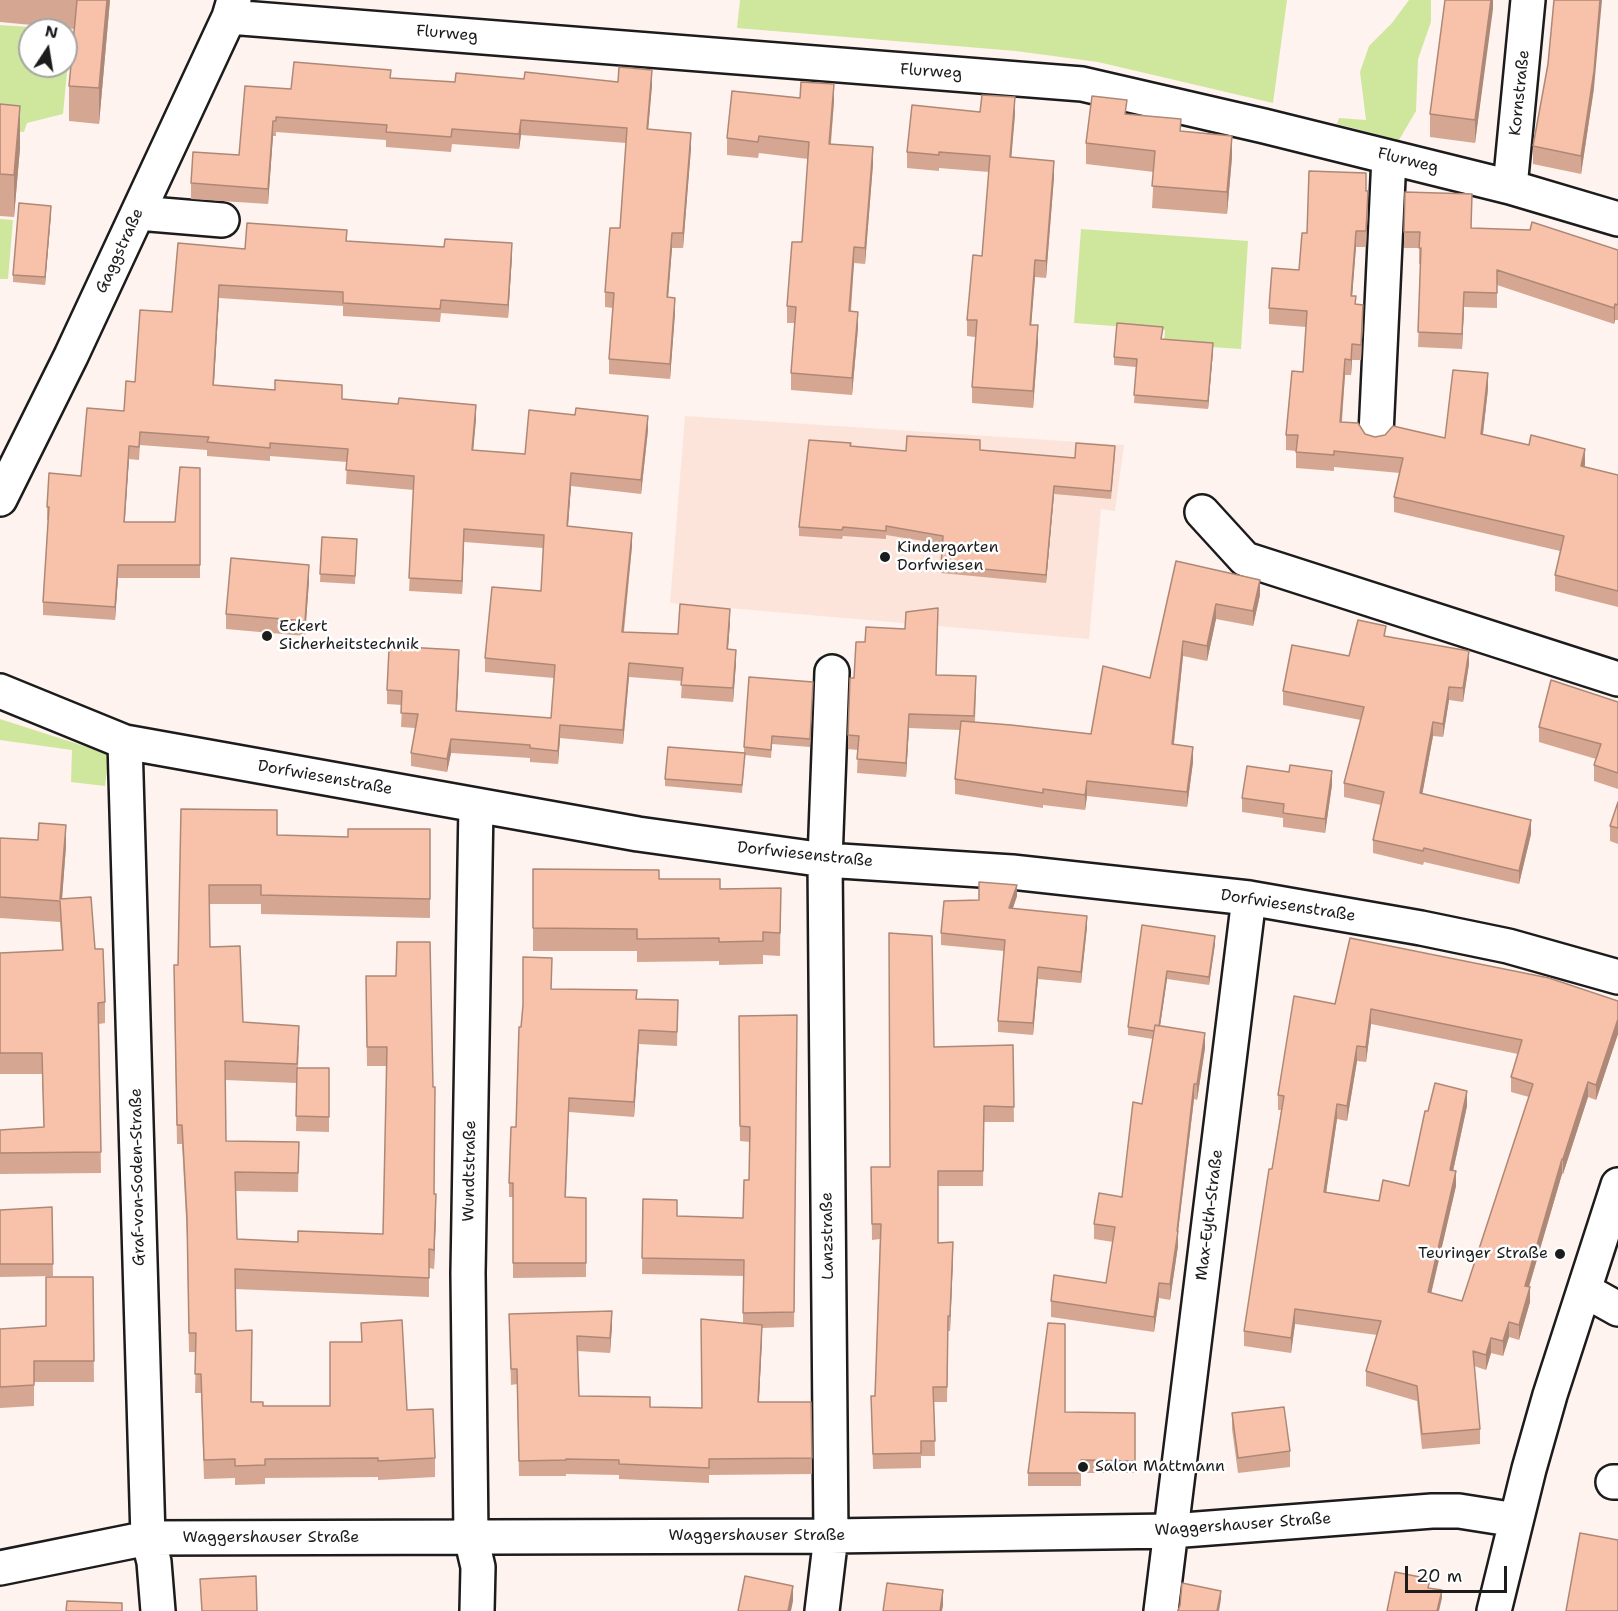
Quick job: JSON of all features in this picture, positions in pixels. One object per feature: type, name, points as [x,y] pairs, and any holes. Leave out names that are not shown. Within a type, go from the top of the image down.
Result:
[{"type":"street","name":"Kornstraße","points":[[1510,187],[1528,0]]},
{"type":"street","name":"Flurweg","points":[[232,9],[1082,84],[1510,187],[1618,219]]},
{"type":"street","name":"Gaggstraße","points":[[0,499],[71,356],[232,9]]},
{"type":"street","points":[[1376,434],[1389,158]]},
{"type":"street","points":[[138,213],[222,220]]},
{"type":"street","points":[[1202,512],[1245,559],[1618,679]]},
{"type":"street","name":"Lanzstraße","points":[[822,1611],[831,1536],[825,860],[832,672]]},
{"type":"street","name":"Dorfwiesenstraße","points":[[0,691],[125,742],[638,834],[825,860],[1012,872],[1249,898],[1508,946],[1618,976]]},
{"type":"street","name":"Graf-von-Soden-Straße","points":[[125,742],[148,1538],[154,1562],[158,1611]]},
{"type":"street","name":"Wundtstraße","points":[[476,805],[468,1273],[471,1537],[478,1567],[477,1611]]},
{"type":"street","name":"Max-Eyth-Straße","points":[[1161,1611],[1249,898]]},
{"type":"street","points":[[1494,1611],[1550,1395],[1618,1185]]},
{"type":"street","points":[[1584,1290],[1618,1309]]},
{"type":"street","name":"Waggershauser Straße","points":[[0,1568],[148,1538],[831,1536],[1171,1531],[1432,1511],[1459,1511],[1516,1520]]},
{"type":"shaded area","name":"Kindergarten Dorfwiesen","points":[[685,416],[1124,445],[1115,511],[1101,509],[1089,639],[670,603]]},
{"type":"green space","points":[[740,0],[1287,0],[1273,103],[1098,62],[1016,51],[737,28]]},
{"type":"green space","points":[[1409,0],[1431,0],[1431,22],[1418,59],[1416,111],[1399,140],[1337,124],[1339,118],[1366,120],[1360,72],[1369,46],[1392,23]]},
{"type":"green space","points":[[0,25],[18,26],[18,78],[66,78],[63,114],[27,123],[24,132],[0,130]]},
{"type":"green space","points":[[0,219],[13,220],[8,279],[0,279]]},
{"type":"green space","points":[[1081,229],[1248,241],[1241,349],[1164,344],[1165,330],[1074,323]]},
{"type":"green space","points":[[0,719],[109,754],[105,786],[71,782],[72,750],[0,740]]},
{"type":"building","points":[[77,0],[107,0],[99,88],[69,86],[70,78],[78,78],[78,18],[75,18]]},
{"type":"building","points":[[1445,0],[1491,0],[1475,120],[1430,114]]},
{"type":"building","points":[[1554,0],[1600,0],[1594,71],[1581,156],[1533,146],[1548,64]]},
{"type":"building","points":[[294,62],[391,70],[390,78],[455,82],[456,73],[524,79],[525,72],[618,82],[619,67],[652,70],[647,129],[691,133],[683,233],[672,233],[667,297],[675,298],[670,364],[609,359],[614,293],[605,292],[610,228],[620,228],[627,128],[521,120],[519,134],[452,129],[451,137],[386,132],[387,125],[276,117],[276,121],[273,121],[268,189],[191,183],[193,152],[239,155],[245,86],[291,89]]},
{"type":"building","points":[[801,82],[834,84],[829,144],[873,147],[865,248],[854,247],[849,311],[858,312],[852,378],[791,373],[796,307],[787,306],[792,242],[802,242],[809,142],[759,136],[758,142],[727,138],[732,91],[800,98]]},
{"type":"building","points":[[982,95],[1015,97],[1010,157],[1054,161],[1046,261],[1035,260],[1030,325],[1038,325],[1033,391],[972,387],[977,320],[967,320],[973,255],[982,256],[990,156],[907,152],[912,105],[980,112]]},
{"type":"building","points":[[1092,96],[1127,100],[1125,114],[1181,119],[1180,131],[1232,136],[1227,192],[1152,186],[1155,151],[1086,143]]},
{"type":"building","points":[[0,104],[20,106],[14,175],[0,174]]},
{"type":"building","points":[[1309,171],[1366,173],[1366,191],[1368,191],[1366,231],[1356,231],[1351,296],[1356,296],[1355,304],[1363,305],[1361,345],[1352,344],[1351,360],[1345,359],[1340,422],[1358,423],[1365,434],[1375,437],[1385,435],[1393,426],[1445,438],[1453,370],[1488,373],[1481,434],[1529,445],[1531,435],[1585,449],[1581,466],[1618,475],[1618,591],[1555,575],[1564,536],[1394,497],[1403,458],[1334,451],[1334,455],[1296,452],[1298,435],[1286,435],[1292,371],[1303,372],[1307,311],[1269,308],[1272,268],[1299,270],[1302,233],[1307,233]]},
{"type":"building","points":[[1405,192],[1472,194],[1471,228],[1530,230],[1532,222],[1618,250],[1618,305],[1615,304],[1614,308],[1497,270],[1497,293],[1464,292],[1462,334],[1418,332],[1420,232],[1404,232]]},
{"type":"building","points":[[19,203],[51,206],[45,277],[13,275]]},
{"type":"building","points":[[247,223],[347,230],[346,241],[444,247],[445,239],[512,243],[508,305],[441,300],[440,309],[343,303],[343,292],[219,285],[213,385],[275,390],[275,380],[342,385],[342,399],[398,404],[399,398],[476,405],[472,450],[525,454],[529,410],[575,415],[576,408],[648,416],[641,480],[571,473],[567,526],[632,533],[622,632],[678,634],[680,604],[730,609],[727,649],[736,650],[733,688],[681,685],[683,668],[629,663],[623,730],[560,725],[558,751],[530,748],[530,745],[451,739],[447,759],[411,753],[418,714],[401,713],[402,691],[387,690],[389,649],[406,650],[406,647],[459,650],[456,711],[551,718],[555,665],[485,658],[492,587],[541,591],[544,535],[464,529],[462,581],[409,578],[414,476],[346,470],[348,449],[270,443],[270,448],[207,442],[209,437],[140,432],[139,447],[129,446],[124,522],[175,522],[180,467],[200,468],[200,565],[118,565],[115,607],[43,602],[49,473],[81,476],[87,408],[124,411],[126,381],[135,382],[140,310],[172,312],[178,243],[245,249]]},
{"type":"building","points":[[1117,323],[1163,327],[1161,339],[1213,343],[1208,401],[1134,395],[1137,359],[1114,357]]},
{"type":"building","points":[[907,436],[980,440],[980,450],[1075,458],[1076,443],[1115,446],[1111,491],[1054,486],[1046,575],[941,565],[943,536],[886,526],[886,531],[843,527],[842,530],[799,527],[809,440],[906,451]]},
{"type":"building","points":[[322,537],[357,539],[355,576],[320,574]]},
{"type":"building","points":[[231,558],[309,565],[305,621],[226,614]]},
{"type":"building","points":[[1176,561],[1260,580],[1253,611],[1216,604],[1207,646],[1183,641],[1172,744],[1193,747],[1187,792],[1087,781],[1085,795],[1043,789],[1043,793],[955,779],[961,721],[1091,734],[1103,666],[1150,678]]},
{"type":"building","points":[[938,608],[936,675],[976,676],[974,716],[909,714],[906,763],[857,759],[859,736],[848,735],[850,678],[854,678],[856,642],[865,642],[866,627],[905,629],[906,612]]},
{"type":"building","points":[[1358,620],[1386,626],[1384,636],[1469,651],[1463,688],[1449,687],[1443,724],[1433,722],[1420,793],[1531,820],[1519,871],[1424,848],[1423,851],[1373,840],[1384,792],[1344,783],[1364,707],[1283,691],[1292,645],[1349,656]]},
{"type":"building","points":[[749,677],[813,682],[810,739],[772,736],[771,750],[744,747]]},
{"type":"building","points":[[1551,680],[1618,702],[1618,773],[1594,765],[1601,744],[1539,727]]},
{"type":"building","points":[[668,747],[745,753],[742,785],[665,779]]},
{"type":"building","points":[[1290,765],[1332,771],[1325,819],[1283,813],[1284,804],[1242,798],[1247,766],[1289,772]]},
{"type":"building","points":[[1618,802],[1618,828],[1610,826]]},
{"type":"building","points":[[181,809],[277,810],[277,835],[348,837],[348,829],[430,829],[430,899],[261,895],[261,885],[209,885],[210,947],[240,946],[243,1022],[299,1026],[297,1064],[225,1061],[226,1141],[299,1142],[298,1173],[235,1172],[237,1239],[298,1242],[298,1231],[383,1234],[387,1047],[367,1047],[366,976],[396,976],[397,942],[430,942],[433,1087],[435,1087],[434,1194],[436,1194],[434,1250],[429,1249],[429,1278],[235,1269],[236,1331],[252,1330],[251,1402],[263,1402],[263,1406],[330,1406],[330,1342],[362,1342],[361,1323],[402,1320],[407,1410],[433,1409],[435,1458],[378,1461],[378,1458],[265,1459],[265,1465],[235,1466],[235,1459],[204,1460],[201,1374],[195,1374],[196,1333],[189,1333],[187,1218],[182,1125],[177,1125],[174,965],[178,965]]},
{"type":"building","points":[[39,823],[66,825],[60,899],[91,897],[95,949],[103,949],[105,1002],[98,1003],[101,1152],[0,1153],[0,1130],[44,1127],[42,1053],[0,1053],[0,953],[63,950],[60,901],[0,897],[0,838],[38,840]]},
{"type":"building","points":[[533,869],[659,870],[659,879],[720,879],[720,889],[781,888],[780,933],[763,932],[763,941],[719,942],[719,938],[637,939],[637,929],[533,928]]},
{"type":"building","points":[[979,882],[1017,885],[1009,908],[1087,916],[1081,972],[1038,967],[1033,1023],[998,1021],[1005,940],[941,933],[944,901],[979,900]]},
{"type":"building","points":[[1142,925],[1215,936],[1209,977],[1167,971],[1159,1026],[1155,1025],[1154,1031],[1128,1027]]},
{"type":"building","points":[[889,933],[932,936],[934,1047],[1013,1045],[1014,1107],[984,1106],[983,1171],[938,1171],[938,1243],[953,1242],[950,1316],[948,1316],[947,1387],[933,1387],[935,1441],[921,1441],[921,1453],[873,1454],[871,1396],[875,1396],[881,1224],[872,1224],[871,1167],[890,1167]]},
{"type":"building","points":[[1350,938],[1549,978],[1618,1001],[1618,1019],[1596,1085],[1588,1082],[1562,1159],[1525,1286],[1530,1287],[1519,1325],[1509,1322],[1503,1341],[1491,1338],[1486,1355],[1473,1351],[1480,1429],[1422,1434],[1417,1386],[1366,1371],[1381,1321],[1295,1309],[1291,1338],[1244,1331],[1269,1169],[1272,1169],[1284,1096],[1278,1095],[1294,996],[1335,1004]],"holes":[[[1371,1009],[1522,1040],[1511,1077],[1533,1084],[1462,1301],[1428,1292],[1456,1171],[1450,1170],[1467,1091],[1435,1083],[1428,1111],[1425,1111],[1409,1186],[1383,1180],[1379,1201],[1324,1192],[1337,1104],[1347,1106],[1357,1046],[1366,1047]]]},
{"type":"building","points":[[523,957],[552,958],[551,989],[637,990],[636,999],[678,1000],[677,1032],[639,1030],[634,1102],[569,1098],[565,1197],[586,1198],[586,1263],[513,1263],[513,1183],[509,1183],[511,1127],[516,1127],[519,1027],[521,1027],[523,1005]]},
{"type":"building","points":[[797,1015],[794,1312],[743,1313],[744,1260],[642,1258],[643,1199],[677,1200],[677,1216],[743,1218],[744,1180],[749,1180],[750,1127],[740,1126],[739,1016]]},
{"type":"building","points":[[1155,1025],[1205,1033],[1197,1084],[1194,1084],[1170,1284],[1159,1283],[1154,1317],[1051,1301],[1054,1275],[1106,1283],[1115,1227],[1094,1224],[1099,1193],[1122,1197],[1133,1102],[1142,1104]]},
{"type":"building","points":[[297,1068],[329,1068],[329,1117],[296,1116]]},
{"type":"building","points":[[52,1207],[53,1264],[0,1264],[0,1210]]},
{"type":"building","points":[[46,1277],[93,1277],[94,1361],[34,1361],[34,1385],[0,1387],[0,1329],[46,1326]]},
{"type":"building","points":[[612,1311],[610,1338],[577,1336],[579,1396],[650,1397],[650,1407],[702,1408],[701,1319],[762,1325],[758,1402],[811,1402],[812,1458],[709,1459],[709,1468],[619,1464],[619,1460],[519,1461],[517,1369],[511,1369],[509,1314]]},
{"type":"building","points":[[1048,1323],[1065,1324],[1065,1412],[1135,1413],[1135,1461],[1081,1460],[1081,1473],[1028,1473]]},
{"type":"building","points":[[1284,1407],[1290,1451],[1238,1458],[1232,1413]]},
{"type":"building","points":[[1580,1533],[1618,1540],[1618,1611],[1566,1611]]},
{"type":"building","points":[[1395,1572],[1430,1579],[1428,1588],[1442,1590],[1437,1611],[1387,1611]]},
{"type":"building","points":[[256,1576],[257,1611],[202,1611],[200,1579]]},
{"type":"building","points":[[745,1576],[793,1586],[788,1611],[738,1611]]},
{"type":"building","points":[[887,1583],[943,1590],[940,1611],[883,1611]]},
{"type":"building","points":[[1182,1583],[1221,1591],[1217,1611],[1178,1611]]},
{"type":"building","points":[[67,1601],[122,1603],[122,1611],[66,1611]]},
{"type":"place","name":"Kindergarten Dorfwiesen","points":[[885,557]]},
{"type":"place","name":"Eckert Sicherheitstechnik","points":[[267,636]]},
{"type":"place","name":"Teuringer Straße","points":[[1560,1254]]},
{"type":"place","name":"Salon Mattmann","points":[[1083,1467]]}]
